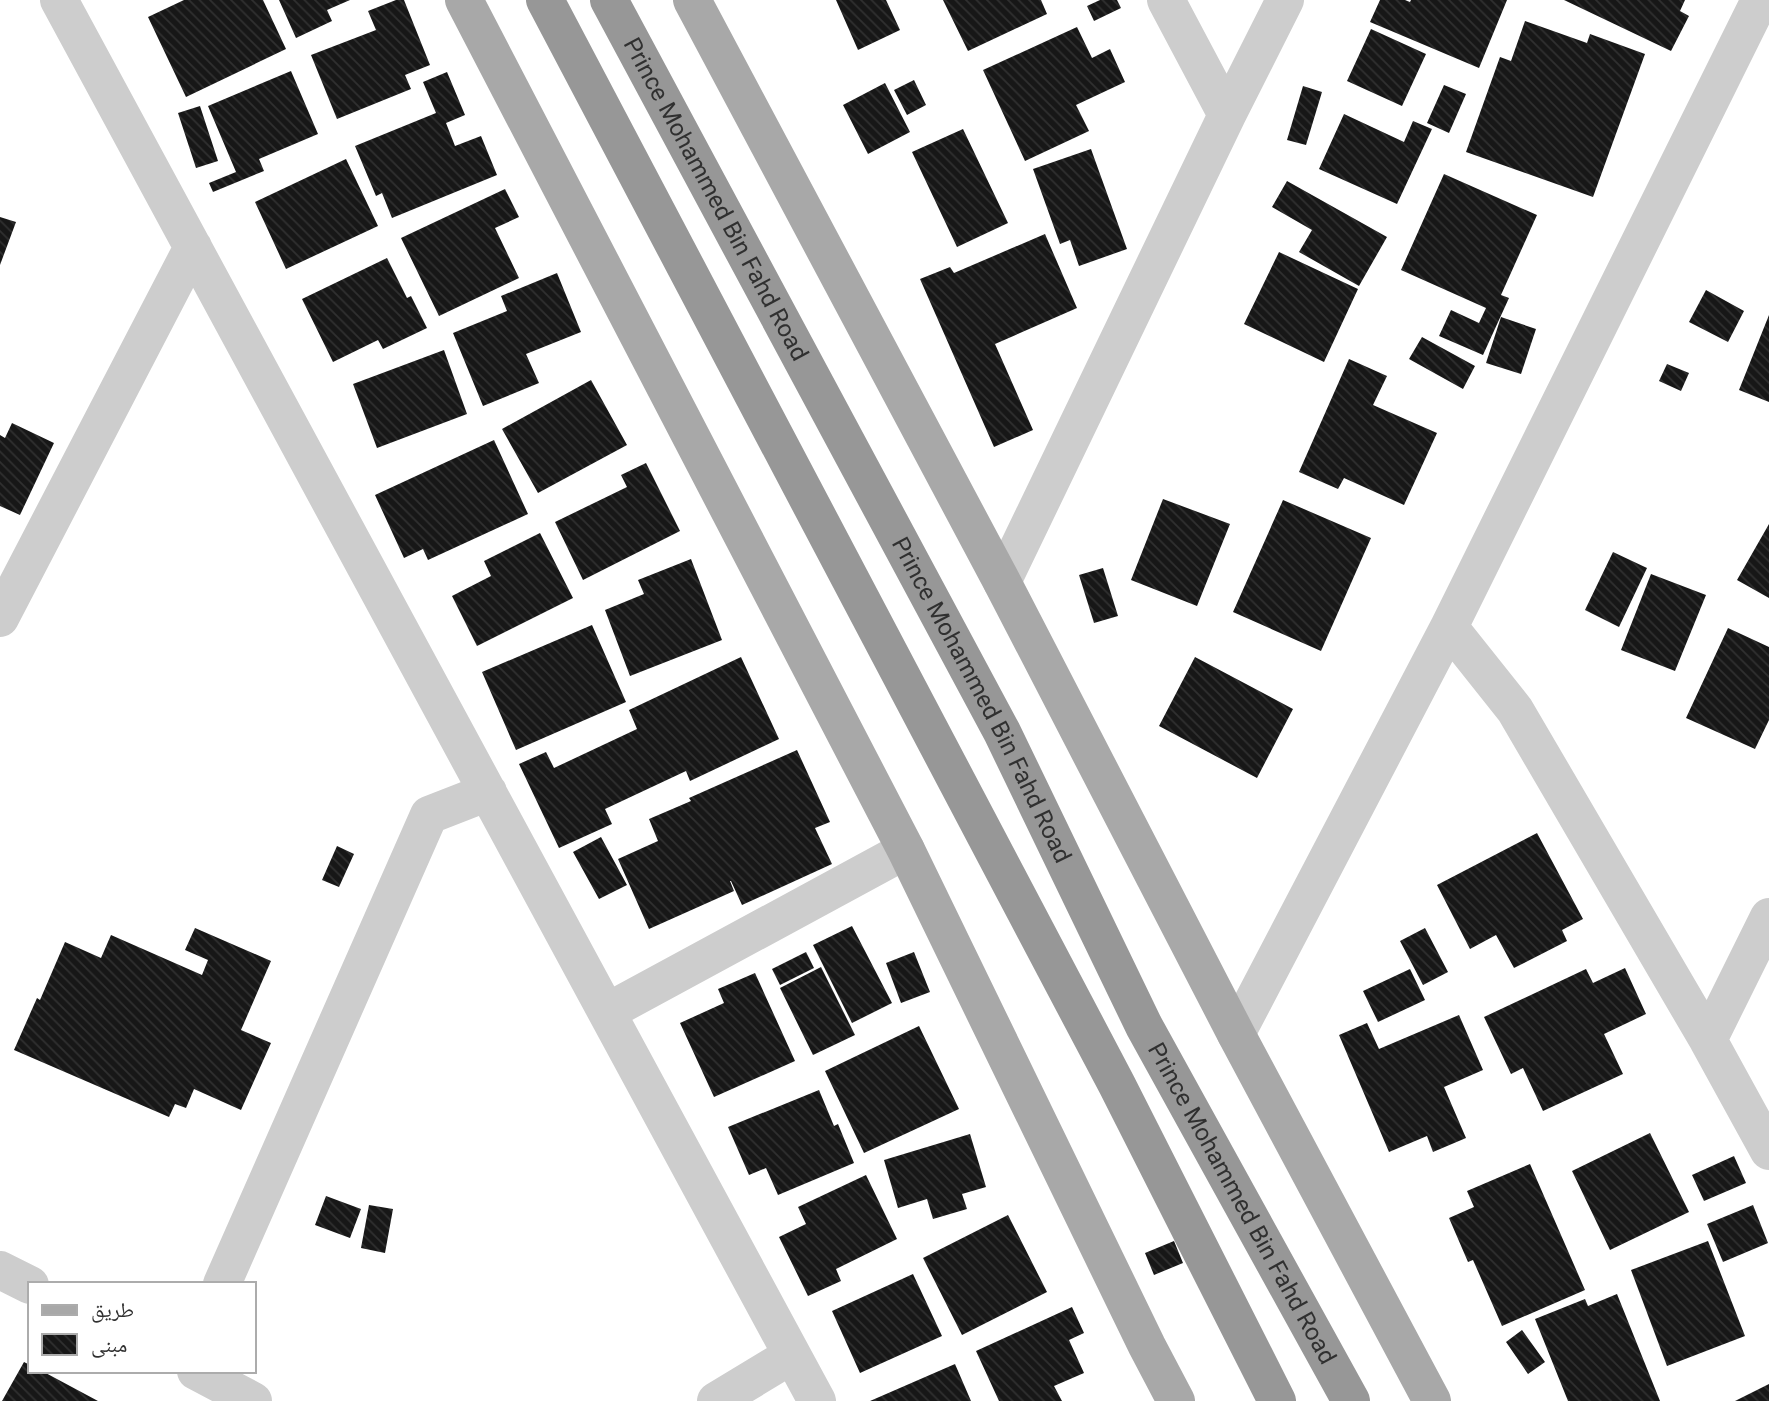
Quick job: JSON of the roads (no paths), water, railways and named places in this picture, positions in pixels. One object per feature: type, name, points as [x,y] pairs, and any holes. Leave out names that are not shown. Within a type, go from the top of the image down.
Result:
[{"type":"highway","points":[[545,0],[1117,1084],[1277,1401]]},
{"type":"highway","name":"Prince Mohammed Bin Fahd Road","points":[[609,0],[1002,732],[1144,1026],[1351,1401]]},
{"type":"main road","points":[[464,0],[906,850],[1176,1401]]},
{"type":"main road","points":[[692,0],[1002,582],[1432,1401]]},
{"type":"street","points":[[59,0],[817,1401]]},
{"type":"street","points":[[1166,0],[1227,115]]},
{"type":"street","points":[[1002,582],[1285,0]]},
{"type":"street","points":[[1237,1034],[1449,627],[1760,0]]},
{"type":"street","points":[[0,618],[193,247]]},
{"type":"street","points":[[1449,627],[1515,710],[1708,1040],[1769,1151]]},
{"type":"street","points":[[223,1282],[429,815],[488,792]]},
{"type":"street","points":[[607,1012],[906,850]]},
{"type":"street","points":[[1708,1040],[1769,917]]},
{"type":"street","points":[[0,1270],[28,1284]]},
{"type":"street","points":[[716,1401],[792,1355]]},
{"type":"street","points":[[200,1373],[253,1401]]}]
